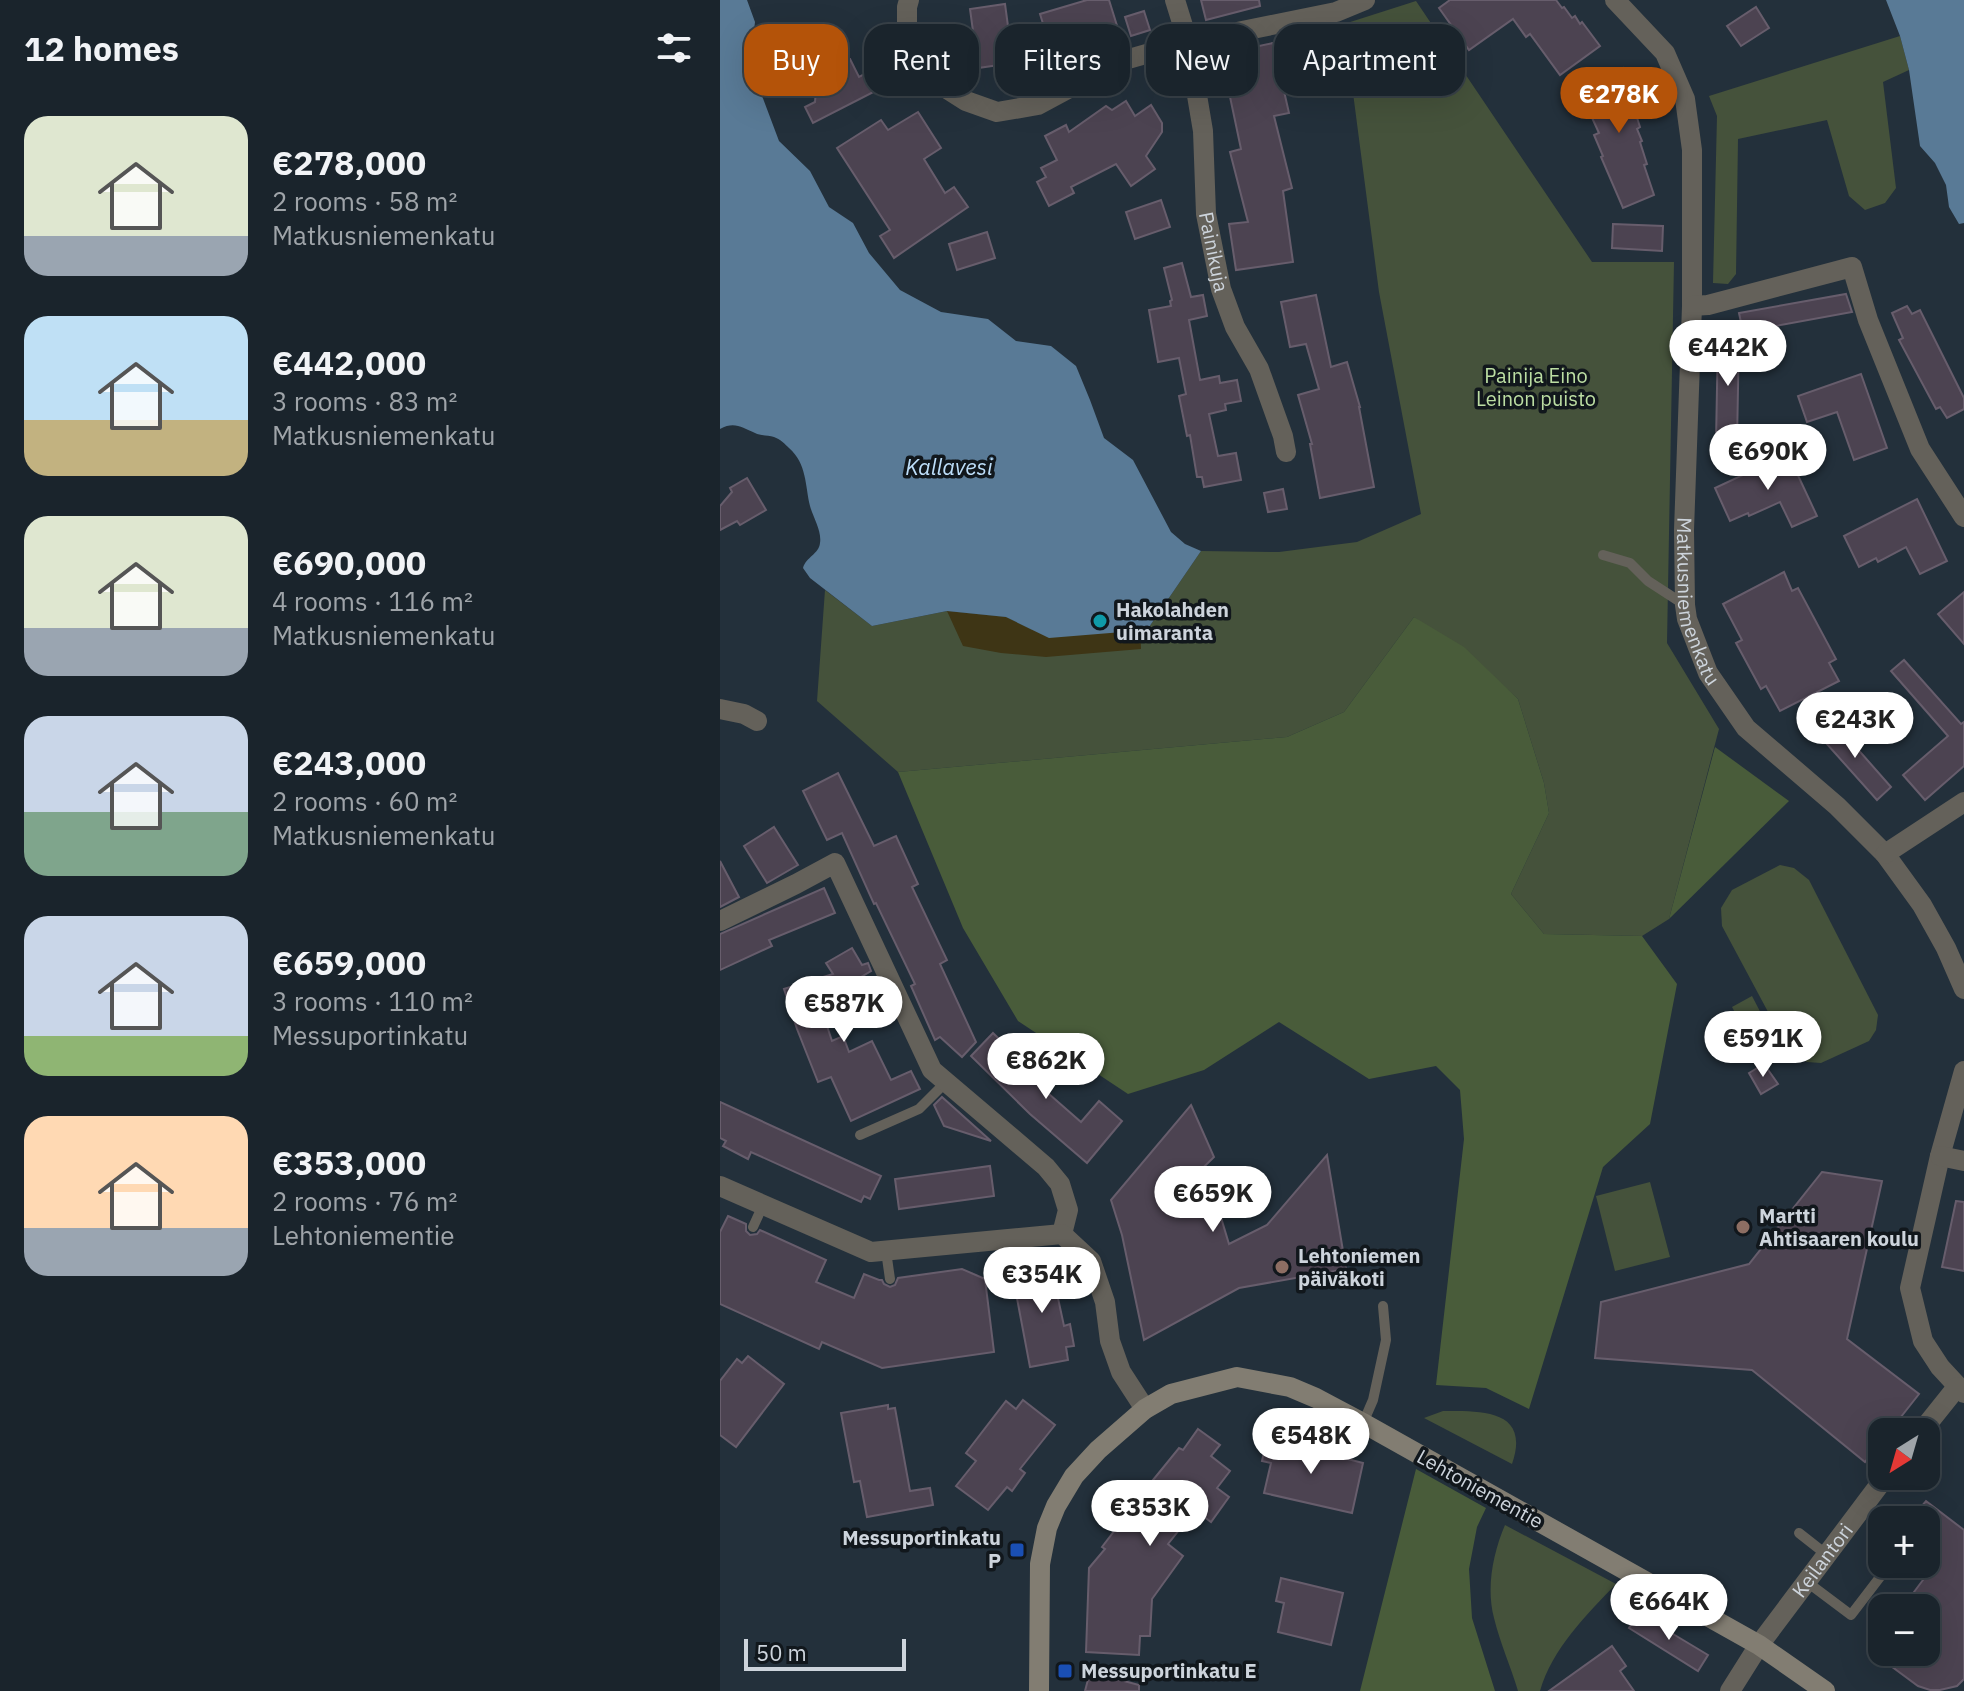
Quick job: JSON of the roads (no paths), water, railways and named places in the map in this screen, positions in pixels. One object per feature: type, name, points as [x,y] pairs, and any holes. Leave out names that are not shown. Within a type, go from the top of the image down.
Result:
[{"type":"street","points":[[909,0],[907,38],[921,61],[944,87],[966,101],[997,112],[1038,105],[1118,62],[1146,54]]},
{"type":"street","name":"Painikuja","points":[[1175,0],[1182,24]]},
{"type":"street","points":[[1258,28],[1336,12],[1365,0]]},
{"type":"street","name":"Matkusniemenkatu","points":[[1615,0],[1665,53],[1685,99],[1692,150],[1692,306],[1684,530],[1687,619],[1708,673],[1746,728],[1837,806],[1885,854],[1922,905],[1964,989]]},
{"type":"street","name":"Painikuja","points":[[1197,96],[1203,131],[1206,214],[1221,289],[1235,327],[1259,369],[1286,452]]},
{"type":"street","points":[[1692,306],[1708,305],[1852,267],[1868,320],[1920,449],[1964,517]]},
{"type":"street","points":[[720,709],[744,714],[757,721]]},
{"type":"street","points":[[1885,854],[1964,802]]},
{"type":"street","points":[[720,921],[835,863],[932,1070],[1046,1167],[1060,1184],[1068,1210],[1062,1234]]},
{"type":"street","points":[[1934,1418],[1960,1390],[1923,1341],[1910,1288],[1940,1156],[1964,1071]]},
{"type":"street","points":[[1940,1156],[1964,1161]]},
{"type":"street","points":[[720,1186],[871,1252],[1062,1234],[1091,1261],[1105,1302],[1110,1341],[1121,1372],[1145,1409]]},
{"type":"street","name":"Lehtoniementie","points":[[1039,1691],[1040,1564],[1047,1528],[1074,1476],[1098,1450],[1145,1409],[1171,1394],[1237,1377],[1290,1387],[1363,1423],[1759,1645],[1825,1691]]},
{"type":"street","name":"Keilantori","points":[[1730,1691],[1759,1645],[1876,1490]]},
{"type":"lane","points":[[1603,555],[1630,563],[1648,581],[1685,605]]},
{"type":"lane","points":[[860,1135],[919,1109],[946,1082]]},
{"type":"lane","points":[[753,1227],[763,1205]]},
{"type":"lane","points":[[886,1251],[890,1279]]},
{"type":"lane","points":[[1363,1423],[1373,1400],[1386,1340],[1383,1306]]},
{"type":"lane","points":[[1799,1533],[1827,1555]]},
{"type":"lane","points":[[1807,1582],[1851,1615],[1879,1578]]},
{"type":"water","name":"Kallavesi","points":[[720,0],[747,0],[755,22],[744,24],[744,96],[762,96],[779,141],[810,171],[829,207],[853,223],[869,253],[900,290],[941,312],[988,319],[1016,341],[1051,346],[1076,366],[1104,438],[1133,460],[1171,532],[1185,544],[1201,551],[1147,630],[1049,638],[1006,617],[947,611],[872,626],[810,578],[803,568],[819,547],[820,538],[804,475],[795,454],[776,438],[734,425],[720,429]]},
{"type":"water","points":[[1886,0],[1964,0],[1964,223],[1959,224],[1949,207],[1946,185],[1935,163],[1920,146],[1909,70]]},
{"type":"place","name":"Hakolahden uimaranta","points":[[1100,621]]},
{"type":"place","name":"Martti Ahtisaaren koulu","points":[[1743,1227]]},
{"type":"place","name":"Lehtoniemen päiväkoti","points":[[1282,1267]]},
{"type":"place","name":"Messuportinkatu P","points":[[1017,1550]]},
{"type":"place","name":"Messuportinkatu E","points":[[1065,1671]]},
{"type":"park label","name":"Painija Eino Leinon puisto","points":[[1536,388]]}]
